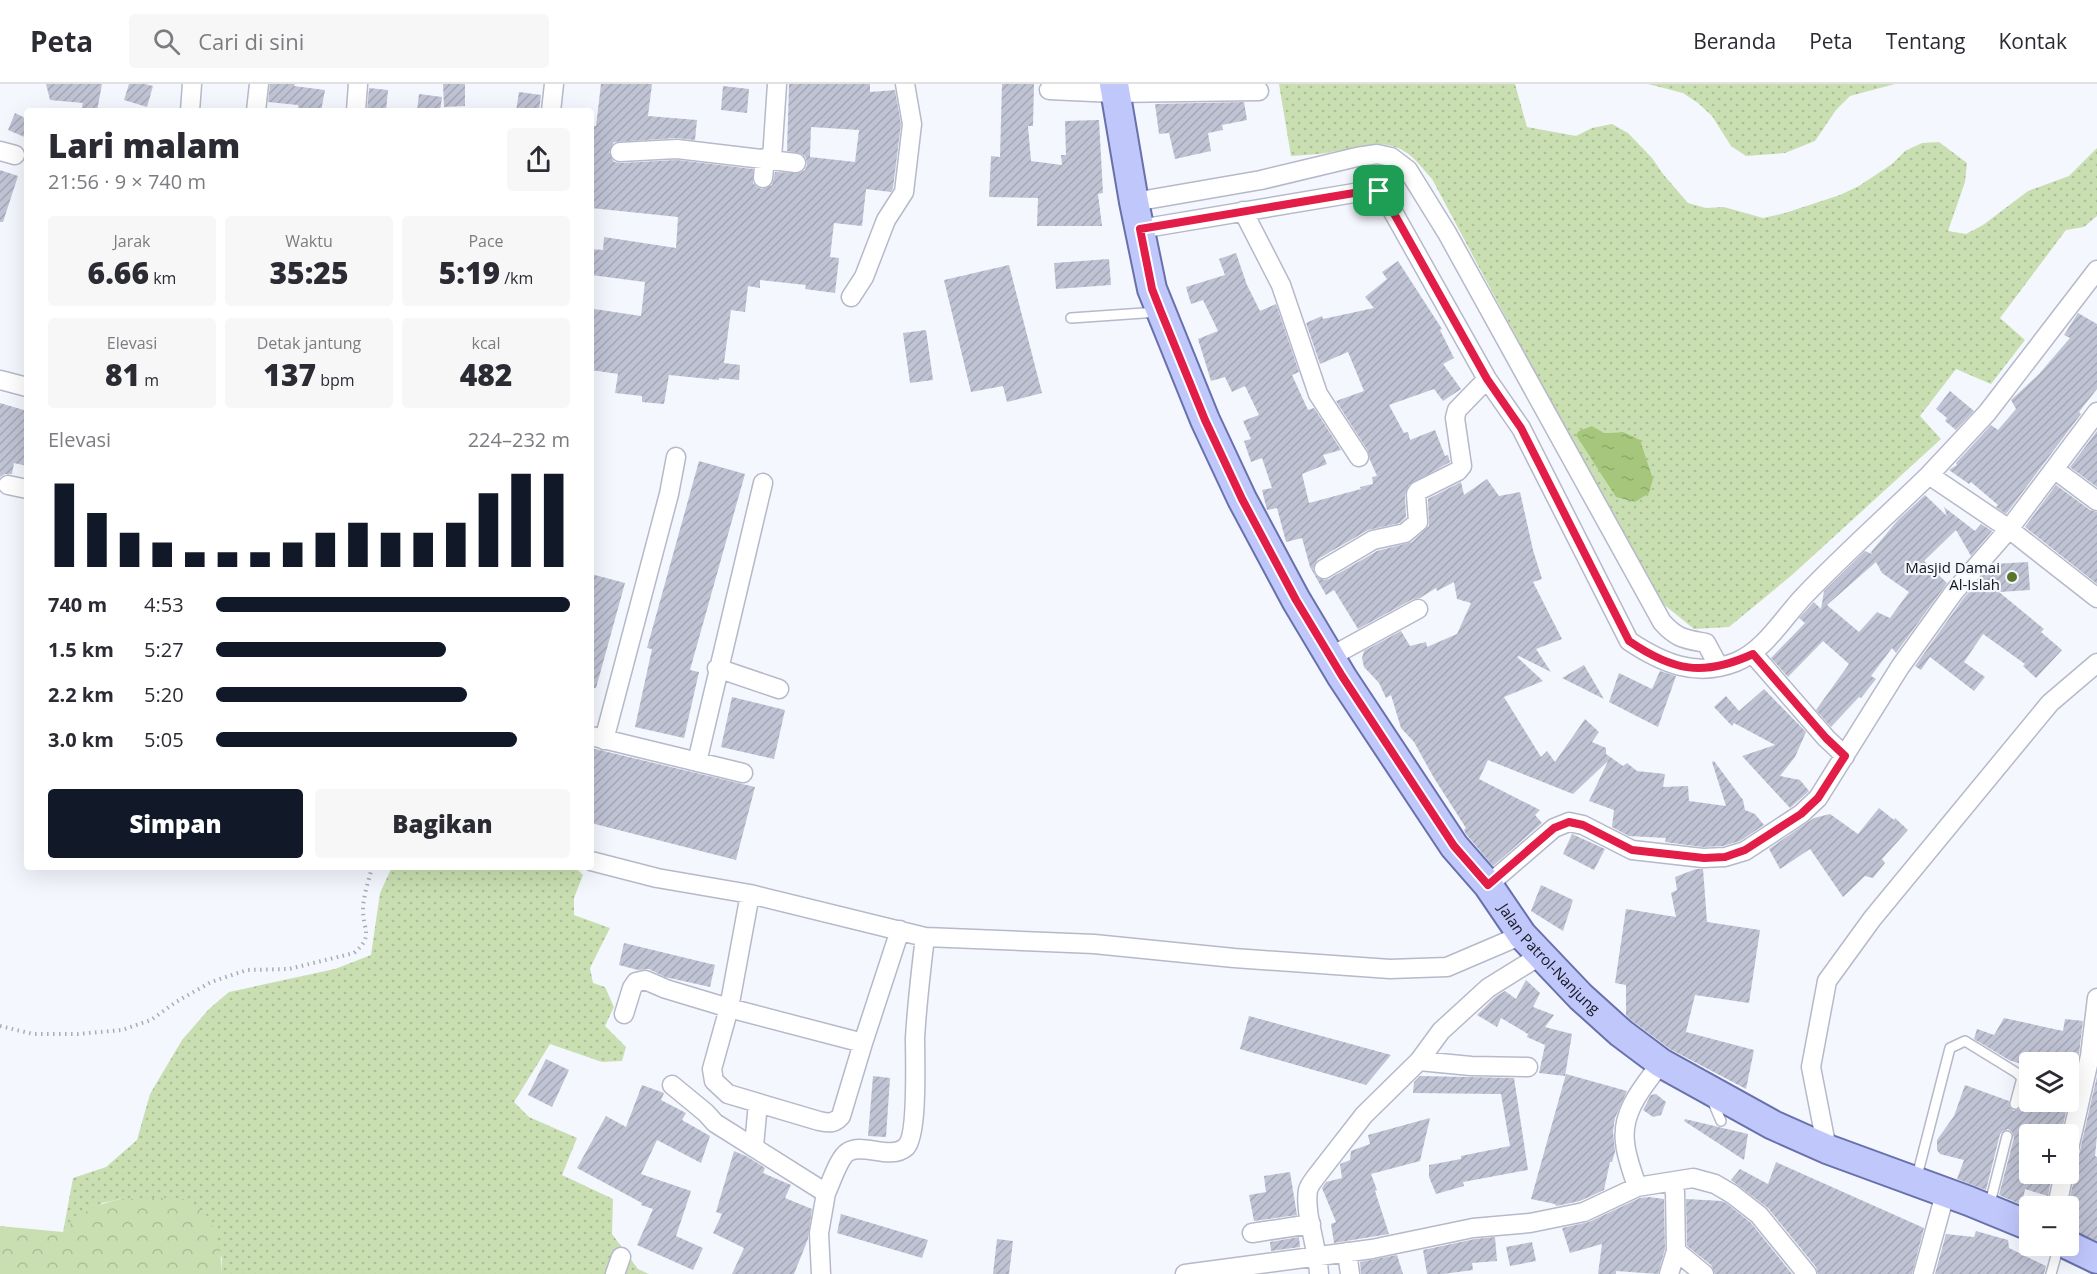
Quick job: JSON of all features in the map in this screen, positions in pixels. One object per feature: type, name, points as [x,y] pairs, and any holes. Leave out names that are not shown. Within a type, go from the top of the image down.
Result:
[{"type":"main road","name":"Jalan Patrol-Nanjung","points":[[1114,88],[1152,289],[1205,420],[1242,499],[1296,600],[1396,760],[1454,846],[1488,885],[1532,945],[1581,997],[1621,1033],[1661,1063],[1773,1125],[1827,1149],[2019,1221]]},
{"type":"main road","points":[[2079,1250],[2097,1259]]},
{"type":"street","points":[[190,108],[192,84]]},
{"type":"street","points":[[256,108],[259,84]]},
{"type":"street","points":[[356,108],[358,84]]},
{"type":"street","points":[[551,108],[554,84]]},
{"type":"street","points":[[763,178],[768,159],[777,84]]},
{"type":"street","points":[[851,297],[864,277],[886,220],[904,192],[912,124],[906,84]]},
{"type":"street","points":[[1049,90],[1114,88],[1259,91]]},
{"type":"street","points":[[620,152],[677,149],[796,163]]},
{"type":"street","points":[[1137,215],[1261,180],[1357,157],[1377,154],[1390,157],[1408,170],[1447,233],[1662,622],[1671,632],[1684,639],[1706,643],[1719,667]]},
{"type":"street","points":[[1137,215],[1243,211],[1372,190],[1383,194],[1487,379],[1521,428],[1629,641],[1650,656],[1685,669],[1719,667],[1753,654],[1805,595],[1929,475],[1987,413],[2097,270]]},
{"type":"street","points":[[1243,211],[1281,285],[1321,401],[1359,457]]},
{"type":"street","points":[[1324,569],[1373,540],[1405,533],[1418,522],[1416,494],[1418,490],[1458,471],[1462,466],[1455,418],[1458,410],[1487,379]]},
{"type":"street","points":[[0,380],[24,386]]},
{"type":"street","points":[[1488,885],[1554,828],[1569,822],[1583,825],[1632,850],[1704,858],[1725,857],[1745,850],[1801,814],[1818,798],[1900,667],[1940,610],[2009,529],[2095,417]]},
{"type":"street","points":[[676,457],[666,505],[597,738],[743,773]]},
{"type":"street","points":[[2054,469],[2097,501]]},
{"type":"street","points":[[1929,475],[2009,529],[2097,598]]},
{"type":"street","points":[[697,762],[717,668],[763,483]]},
{"type":"street","points":[[8,485],[24,488]]},
{"type":"street","points":[[1330,657],[1418,609]]},
{"type":"street","points":[[1753,654],[1826,738],[1845,756]]},
{"type":"street","points":[[1827,1149],[1811,1067],[1827,981],[1872,918],[2050,703],[2097,663]]},
{"type":"street","points":[[717,668],[779,689]]},
{"type":"street","points":[[594,862],[657,879],[750,894],[924,937],[1094,944],[1234,958],[1390,969],[1447,967],[1532,945]]},
{"type":"street","points":[[750,894],[729,1008],[712,1069],[714,1082],[728,1094],[831,1124],[841,1116],[900,930]]},
{"type":"street","points":[[821,1274],[819,1233],[826,1192],[843,1157],[848,1152],[856,1150],[896,1152],[909,1144],[915,1107],[915,1037],[924,937]]},
{"type":"street","points":[[1319,1274],[1308,1188],[1364,1115],[1419,1061],[1441,1031],[1532,945]]},
{"type":"street","points":[[624,1014],[632,988],[636,982],[645,980],[666,989],[729,1008],[863,1042]]},
{"type":"street","points":[[2075,1124],[2090,1056],[2097,998]]},
{"type":"street","points":[[1419,1061],[1471,1066],[1527,1067]]},
{"type":"street","points":[[1637,1187],[1625,1143],[1627,1117],[1632,1105],[1661,1063]]},
{"type":"street","points":[[672,1085],[715,1123],[826,1192]]},
{"type":"street","points":[[754,1146],[758,1103]]},
{"type":"street","points":[[1185,1274],[1372,1249],[1473,1228],[1530,1223],[1584,1212],[1637,1187],[1693,1178],[1715,1184],[1759,1215],[1807,1274]]},
{"type":"street","points":[[1669,1274],[1676,1251],[1676,1202],[1671,1182]]},
{"type":"street","points":[[1923,1274],[1945,1194]]},
{"type":"street","points":[[1252,1233],[1311,1224]]},
{"type":"street","points":[[1676,1251],[1704,1274]]},
{"type":"street","points":[[1347,1252],[1350,1274]]},
{"type":"lane","points":[[1071,318],[1161,312]]},
{"type":"lane","points":[[1916,1182],[1950,1048],[1965,1041],[2017,1073],[2022,1078],[2015,1104]]},
{"type":"lane","points":[[1706,1087],[1721,1121]]},
{"type":"lane","points":[[1989,1209],[2007,1136]]},
{"type":"lane","points":[[2051,1274],[2056,1256]]},
{"type":"path","points":[[0,1026],[33,1034],[78,1034],[122,1030],[151,1020],[176,1002],[211,982],[247,970],[289,969],[354,953],[362,946],[367,935],[363,910],[371,870]]},
{"type":"green space","points":[[1279,84],[1515,84],[1527,127],[1576,136],[1592,128],[1612,124],[1628,133],[1652,158],[1688,203],[1706,208],[1724,207],[1763,218],[1785,213],[1840,195],[1859,186],[1892,164],[1905,151],[1922,143],[1939,142],[1967,163],[1965,182],[1948,231],[1966,234],[1983,225],[2028,191],[2069,176],[2097,148],[2097,216],[2084,227],[2066,230],[2000,318],[2025,340],[1991,384],[1956,369],[1920,416],[1941,439],[1792,575],[1729,627],[1694,629],[1657,599],[1559,424],[1553,406],[1432,179],[1416,160],[1405,151],[1381,144],[1291,156]],"holes":[[[1623,432],[1616,497],[1604,433]]]},
{"type":"green space","points":[[1648,84],[1895,84],[1850,96],[1836,110],[1815,141],[1785,153],[1746,156],[1731,146],[1712,116],[1698,103],[1683,93]]},
{"type":"green space","points":[[391,870],[578,870],[583,875],[574,898],[574,915],[610,928],[590,968],[593,983],[605,987],[614,1007],[605,1026],[626,1047],[622,1061],[602,1062],[550,1044],[514,1102],[529,1117],[577,1138],[562,1175],[613,1199],[612,1234],[638,1269],[649,1274],[221,1274],[222,1258],[182,1199],[121,1199],[102,1203],[63,1232],[73,1178],[106,1167],[137,1140],[150,1094],[182,1040],[209,1009],[229,992],[335,969],[371,955],[380,893]]},
{"type":"green space","points":[[178,1198],[194,1204],[209,1219],[214,1229],[220,1252],[221,1274],[0,1274],[0,1226],[63,1232],[75,1219],[89,1210],[121,1199]]},
{"type":"water","points":[[1592,426],[1604,433],[1623,432],[1640,440],[1653,479],[1649,493],[1635,502],[1616,497],[1576,435],[1579,431]]},
{"type":"building","points":[[46,84],[102,84],[98,108],[82,108],[83,103],[50,100]]},
{"type":"building","points":[[129,84],[153,86],[147,107],[124,100]]},
{"type":"building","points":[[270,84],[295,84],[294,86],[325,90],[322,108],[298,108],[298,105],[268,102]]},
{"type":"building","points":[[443,84],[465,84],[465,106],[444,107]]},
{"type":"building","points":[[601,84],[652,84],[648,116],[697,120],[695,140],[676,138],[614,142],[609,152],[614,162],[677,160],[753,169],[753,183],[762,189],[772,185],[775,172],[800,173],[807,165],[806,158],[802,154],[787,151],[789,84],[870,84],[870,92],[895,90],[901,124],[891,192],[866,189],[862,226],[834,223],[830,257],[839,258],[835,293],[805,289],[806,285],[760,280],[760,288],[748,286],[745,312],[731,310],[724,363],[740,365],[739,380],[669,375],[664,404],[642,402],[642,396],[615,393],[618,374],[594,370],[594,309],[641,316],[645,282],[594,275],[594,249],[603,250],[604,237],[676,248],[678,217],[594,208],[594,126],[596,126]],"holes":[[[811,127],[859,130],[855,162],[810,157]]]},
{"type":"building","points":[[1002,84],[1034,84],[1033,126],[1028,126],[1031,161],[1062,165],[1061,155],[1066,155],[1065,121],[1099,120],[1103,193],[1098,194],[1102,226],[1037,226],[1038,198],[989,197],[991,156],[1000,157]]},
{"type":"building","points":[[723,86],[749,89],[747,113],[721,110]]},
{"type":"building","points":[[369,88],[388,90],[386,108],[367,108]]},
{"type":"building","points":[[519,92],[541,95],[539,108],[516,108]]},
{"type":"building","points":[[419,94],[442,97],[440,108],[417,108]]},
{"type":"building","points":[[1244,102],[1247,120],[1222,125],[1223,130],[1208,133],[1211,151],[1175,159],[1169,133],[1159,134],[1155,104]]},
{"type":"building","points":[[15,113],[24,118],[24,137],[8,130]]},
{"type":"building","points":[[0,170],[18,176],[3,222],[0,222]]},
{"type":"building","points":[[1236,253],[1247,285],[1260,311],[1276,304],[1299,372],[1292,375],[1308,410],[1314,408],[1341,450],[1323,455],[1327,464],[1302,474],[1309,503],[1361,489],[1360,487],[1373,484],[1372,477],[1377,476],[1368,451],[1336,401],[1364,391],[1348,352],[1320,364],[1306,323],[1322,316],[1323,319],[1374,308],[1365,297],[1387,279],[1382,272],[1398,261],[1442,329],[1440,330],[1454,358],[1443,364],[1461,389],[1443,401],[1434,389],[1389,405],[1404,433],[1408,432],[1410,440],[1435,430],[1445,456],[1448,455],[1450,462],[1409,485],[1405,495],[1406,517],[1400,523],[1368,530],[1318,559],[1313,569],[1315,575],[1324,580],[1329,579],[1377,551],[1412,542],[1429,526],[1428,499],[1461,482],[1464,495],[1487,479],[1499,496],[1520,492],[1542,579],[1533,582],[1562,639],[1536,649],[1551,672],[1517,657],[1543,681],[1504,697],[1541,757],[1547,751],[1555,762],[1585,719],[1599,732],[1592,742],[1606,748],[1606,754],[1623,766],[1627,763],[1637,771],[1665,774],[1663,787],[1688,786],[1689,801],[1726,806],[1712,762],[1714,761],[1743,800],[1745,810],[1755,814],[1764,825],[1740,841],[1723,846],[1703,847],[1665,842],[1666,838],[1629,836],[1612,827],[1614,810],[1589,801],[1608,761],[1573,794],[1488,760],[1479,779],[1540,810],[1535,815],[1542,823],[1493,866],[1466,834],[1464,830],[1466,828],[1414,742],[1401,728],[1391,695],[1386,698],[1379,683],[1364,667],[1362,658],[1364,651],[1401,631],[1410,646],[1426,642],[1427,647],[1457,634],[1471,603],[1457,599],[1454,582],[1437,591],[1436,588],[1420,598],[1413,599],[1358,629],[1334,590],[1326,595],[1310,567],[1302,538],[1286,542],[1277,508],[1267,510],[1262,490],[1272,488],[1262,458],[1251,462],[1244,441],[1251,439],[1243,421],[1259,415],[1245,386],[1232,392],[1225,377],[1211,381],[1198,339],[1218,331],[1203,300],[1191,304],[1186,287],[1225,275],[1219,259]]},
{"type":"building","points":[[1109,259],[1111,285],[1056,289],[1054,263]]},
{"type":"building","points":[[1009,265],[1042,393],[1007,402],[1003,386],[971,392],[944,280]]},
{"type":"building","points":[[2078,313],[2097,324],[2097,389],[2006,514],[1971,482],[1969,484],[1949,470],[1957,465],[1956,463],[1991,425],[1998,430],[2016,409],[2011,400],[2039,374],[2070,338],[2064,335]]},
{"type":"building","points":[[926,330],[933,380],[910,383],[903,333]]},
{"type":"building","points":[[1950,391],[1974,411],[1956,430],[1936,409]]},
{"type":"building","points":[[0,403],[24,410],[24,465],[14,463],[12,474],[0,477]]},
{"type":"building","points":[[2097,431],[2097,487],[2070,467]]},
{"type":"building","points":[[699,461],[745,474],[690,670],[699,672],[684,738],[635,727],[652,649],[647,648]]},
{"type":"building","points":[[2056,485],[2090,510],[2097,512],[2097,584],[2025,527]]},
{"type":"building","points":[[1925,495],[1947,516],[1944,507],[1975,531],[1981,524],[1992,531],[1971,556],[1956,530],[1924,561],[1947,583],[1896,653],[1892,648],[1871,676],[1876,679],[1861,698],[1859,697],[1831,727],[1816,710],[1849,664],[1823,641],[1788,677],[1771,658],[1805,623],[1799,618],[1814,602],[1821,609],[1824,591],[1865,551],[1872,554],[1871,552],[1898,520]],"holes":[[[1876,562],[1882,573],[1909,592],[1890,618],[1877,612],[1859,632],[1827,605]]]},
{"type":"building","points":[[2028,562],[2030,590],[1999,592],[2044,629],[2041,632],[2062,650],[2036,678],[2023,666],[2025,664],[1983,634],[1964,662],[1985,677],[1974,691],[1930,657],[1921,670],[1915,666],[1963,599],[1993,564]]},
{"type":"building","points":[[594,575],[625,583],[596,688],[594,688]]},
{"type":"building","points":[[1584,665],[1604,699],[1562,678]]},
{"type":"building","points":[[1660,671],[1676,676],[1658,727],[1609,702],[1619,673],[1652,689]]},
{"type":"building","points":[[1764,689],[1806,732],[1795,757],[1780,776],[1800,780],[1809,791],[1790,808],[1742,756],[1775,745],[1734,723],[1732,726],[1714,707],[1726,696],[1739,711]]},
{"type":"building","points":[[732,697],[785,710],[774,759],[721,747]]},
{"type":"building","points":[[594,749],[755,787],[736,860],[594,824]]},
{"type":"building","points":[[1879,808],[1908,830],[1882,859],[1885,863],[1873,878],[1865,876],[1843,897],[1810,849],[1780,869],[1769,849],[1814,818],[1830,814],[1858,834]]},
{"type":"building","points":[[1572,834],[1605,849],[1594,870],[1563,854]]},
{"type":"building","points":[[1696,869],[1703,869],[1707,922],[1760,930],[1749,1003],[1695,995],[1686,1032],[1754,1050],[1746,1089],[1670,1049],[1631,1020],[1626,1015],[1626,985],[1615,983],[1626,909],[1676,917],[1671,893],[1677,890],[1675,877]]},
{"type":"building","points":[[1541,885],[1573,900],[1563,931],[1531,911]]},
{"type":"building","points":[[624,943],[715,965],[710,987],[665,977],[649,969],[638,970],[619,965]]},
{"type":"building","points":[[1526,980],[1540,993],[1533,1007],[1554,1015],[1545,1027],[1572,1034],[1565,1076],[1539,1073],[1545,1045],[1527,1037],[1528,1034],[1501,1018],[1497,1027],[1477,1015],[1495,997],[1505,991],[1516,999]]},
{"type":"building","points":[[1249,1016],[1391,1055],[1366,1085],[1240,1049]]},
{"type":"building","points":[[2004,1018],[2063,1031],[2065,1019],[2083,1021],[2079,1054],[2079,1052],[2019,1052],[2019,1063],[2009,1060],[1974,1039],[1977,1029],[1994,1035]]},
{"type":"building","points":[[546,1059],[569,1070],[552,1107],[528,1095]]},
{"type":"building","points":[[1566,1074],[1627,1091],[1615,1118],[1613,1131],[1615,1152],[1610,1162],[1604,1190],[1580,1201],[1556,1206],[1531,1199]]},
{"type":"building","points":[[873,1076],[890,1078],[886,1137],[868,1136]]},
{"type":"building","points":[[1420,1076],[1514,1078],[1528,1170],[1463,1182],[1464,1186],[1436,1194],[1429,1177],[1429,1165],[1510,1146],[1501,1094],[1413,1093],[1414,1082]]},
{"type":"building","points":[[2097,1076],[2095,1156],[2097,1157],[2097,1241],[2079,1234],[2079,1196],[2070,1196],[2073,1184],[2079,1184],[2079,1155]]},
{"type":"building","points":[[642,1085],[664,1093],[661,1100],[686,1113],[682,1120],[710,1136],[701,1163],[657,1140],[641,1174],[691,1191],[676,1236],[703,1248],[693,1270],[637,1245],[653,1209],[641,1205],[642,1203],[577,1168],[606,1116],[626,1127]]},
{"type":"building","points":[[1965,1085],[2009,1101],[2009,1106],[2014,1111],[2019,1108],[2019,1112],[2066,1112],[2063,1124],[2019,1124],[2019,1184],[2050,1184],[2048,1196],[2025,1189],[2024,1196],[2019,1196],[2019,1204],[1999,1195],[2014,1138],[2008,1129],[2000,1134],[1986,1190],[1957,1179],[1964,1160],[1940,1154],[1937,1150],[1937,1140],[1954,1116]]},
{"type":"building","points":[[1656,1094],[1666,1102],[1661,1115],[1653,1117],[1643,1110],[1651,1095]]},
{"type":"building","points":[[1430,1118],[1420,1161],[1371,1174],[1389,1234],[1334,1243],[1331,1224],[1336,1222],[1322,1188],[1326,1182],[1342,1178],[1340,1164],[1350,1160],[1351,1151],[1370,1144],[1368,1135]]},
{"type":"building","points":[[1685,1119],[1748,1134],[1744,1160],[1684,1121]]},
{"type":"building","points":[[734,1151],[765,1168],[763,1173],[791,1185],[785,1198],[812,1209],[808,1239],[794,1274],[732,1274],[744,1248],[713,1233],[722,1214],[716,1212]]},
{"type":"building","points":[[1776,1162],[1924,1228],[1912,1274],[1818,1274],[1816,1267],[1768,1208],[1731,1180],[1740,1169],[1768,1184]]},
{"type":"building","points":[[1290,1172],[1297,1215],[1254,1221],[1249,1195],[1266,1192],[1264,1176]]},
{"type":"building","points":[[1640,1198],[1664,1199],[1665,1249],[1658,1274],[1616,1271],[1616,1274],[1598,1274],[1602,1244],[1570,1253],[1562,1228],[1589,1222]]},
{"type":"building","points":[[1686,1199],[1726,1203],[1751,1223],[1792,1274],[1715,1274],[1711,1265],[1687,1246]]},
{"type":"building","points":[[841,1214],[928,1240],[922,1258],[837,1233]]},
{"type":"building","points":[[1976,1231],[2008,1240],[2009,1248],[2019,1253],[2019,1256],[2025,1256],[2046,1266],[2044,1274],[1935,1274],[1946,1234],[1974,1237]]},
{"type":"building","points":[[1299,1237],[1300,1247],[1271,1251],[1270,1242]]},
{"type":"building","points":[[1495,1237],[1497,1261],[1472,1263],[1473,1270],[1427,1274],[1423,1250]]},
{"type":"building","points":[[997,1239],[1013,1241],[1009,1274],[993,1274]]},
{"type":"building","points":[[1532,1242],[1536,1261],[1510,1266],[1506,1247]]},
{"type":"building","points":[[1397,1255],[1403,1274],[1361,1274],[1360,1262]]},
{"type":"place","name":"Masjid Damai Al-Islah","points":[[2012,577]]},
{"type":"route","points":[[1372,190],[1379,191],[1383,194],[1487,379],[1521,428],[1629,641],[1650,656],[1685,669],[1719,667],[1753,654],[1826,738],[1845,756],[1818,798],[1801,814],[1745,850],[1725,857],[1704,858],[1632,850],[1583,825],[1569,822],[1554,828],[1488,885],[1454,846],[1396,760],[1296,600],[1242,499],[1205,420],[1152,289],[1140,229],[1372,190]]}]
